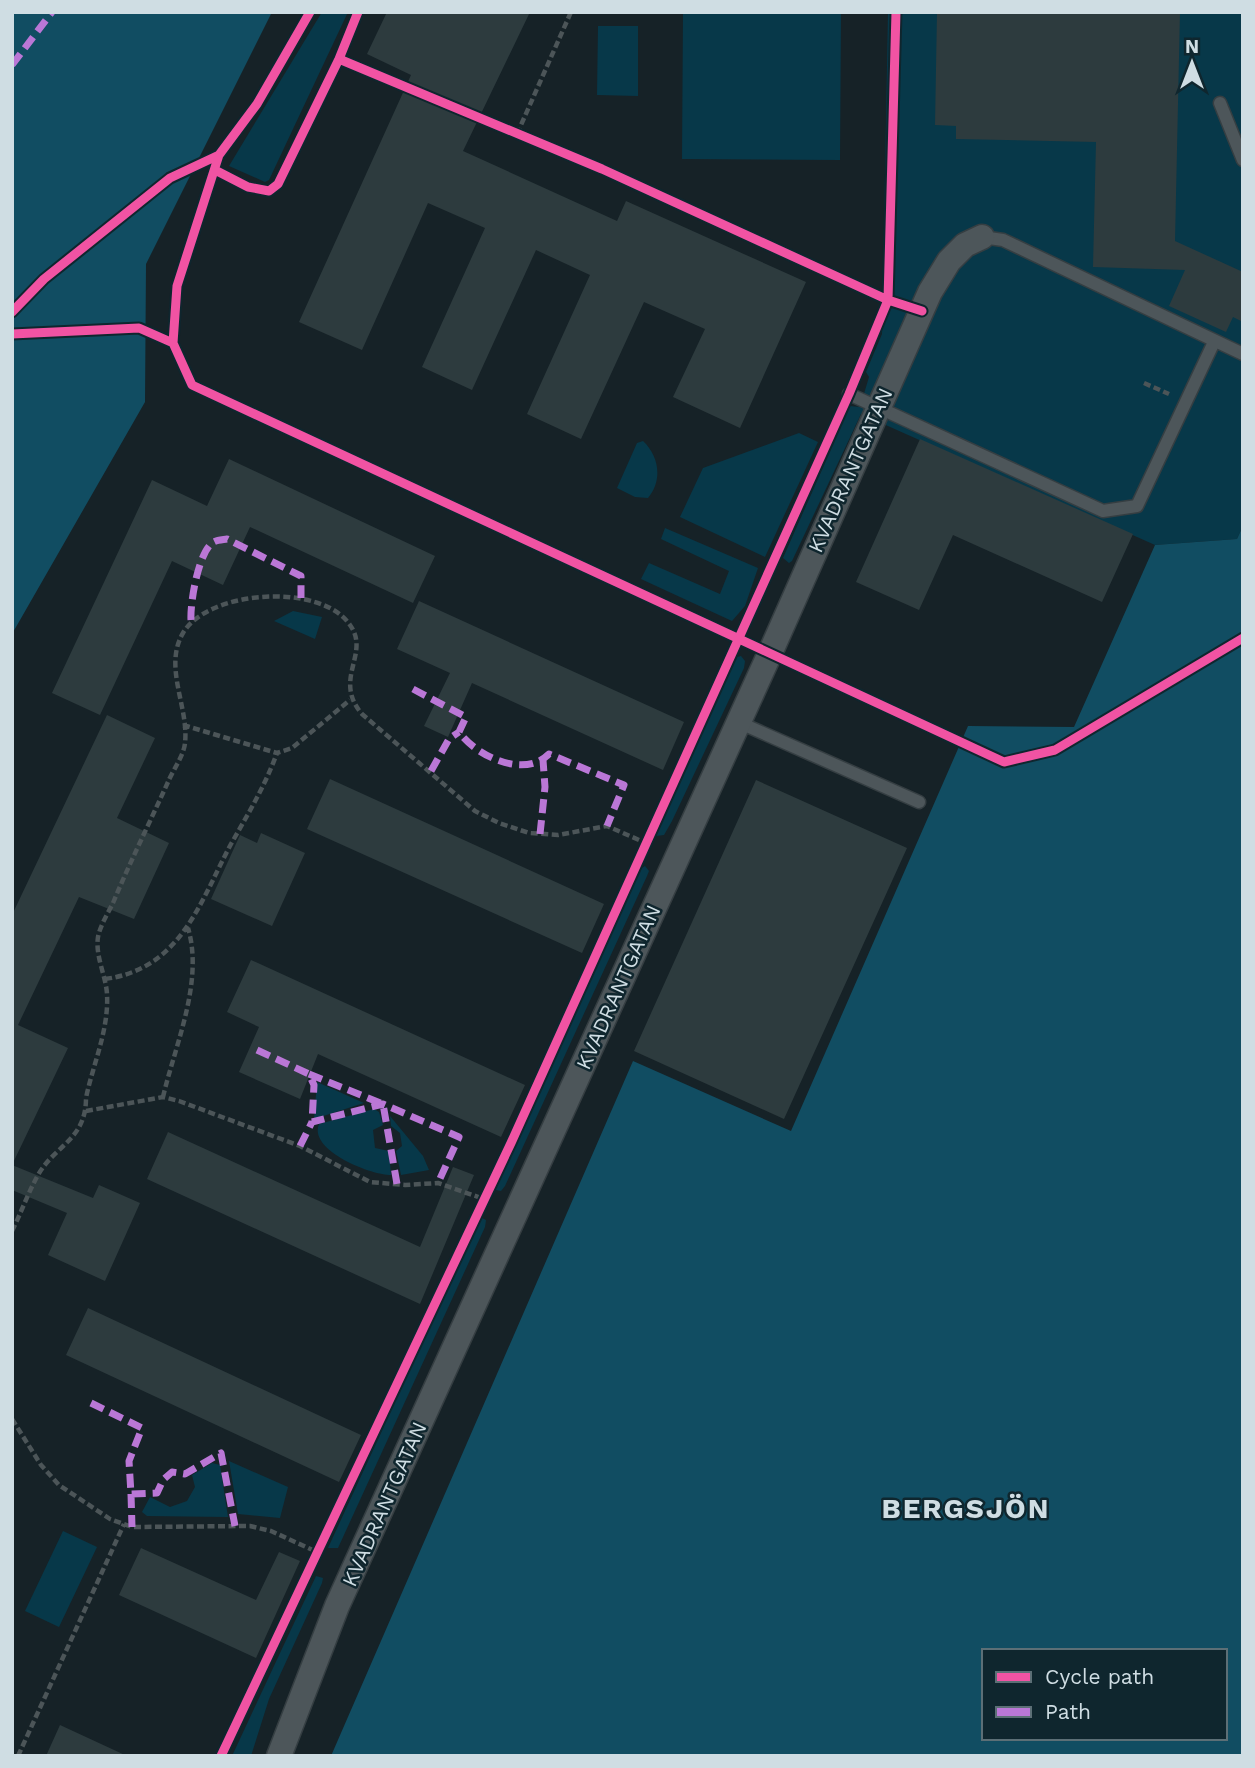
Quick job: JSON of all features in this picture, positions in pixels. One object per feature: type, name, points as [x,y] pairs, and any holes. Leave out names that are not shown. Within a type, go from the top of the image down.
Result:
[{"type":"street","name":"KVADRANTGATAN","points":[[279,1756],[337,1606],[738,722],[876,408],[936,281],[949,261],[965,245],[982,237]]},
{"type":"lane","points":[[1220,103],[1243,160]]},
{"type":"lane","points":[[982,237],[1003,240],[1243,354]]},
{"type":"lane","points":[[849,394],[1103,511],[1137,506],[1214,342]]},
{"type":"lane","points":[[738,722],[919,802]]},
{"type":"path","points":[[517,134],[571,12]]},
{"type":"path","points":[[12,1231],[38,1173],[81,1127],[86,1111],[86,1098],[106,1018],[105,979],[98,952],[98,936],[185,743],[176,662],[181,636],[191,620],[246,598],[275,594],[301,598],[328,608],[350,625],[356,645],[349,681],[350,700],[362,714],[475,811],[529,833],[558,835],[607,826],[646,843]]},
{"type":"path","points":[[183,725],[277,753],[292,748],[350,700]]},
{"type":"path","points":[[105,979],[129,976],[159,957],[188,928],[243,827],[277,753]]},
{"type":"path","points":[[163,1097],[186,1012],[192,942],[188,928]]},
{"type":"path","points":[[86,1111],[163,1097],[300,1146],[370,1182],[405,1185],[438,1183],[484,1199]]},
{"type":"path","points":[[12,1419],[41,1465],[59,1485],[110,1519],[132,1527],[250,1526],[271,1531],[317,1552]]},
{"type":"path","points":[[18,1756],[124,1524]]},
{"type":"shaded area","points":[[12,12],[272,12],[146,264],[145,402],[12,634]]},
{"type":"shaded area","points":[[322,12],[348,12],[269,180],[265,182],[229,166]]},
{"type":"shaded area","points":[[683,12],[841,12],[840,160],[682,159]]},
{"type":"shaded area","points":[[888,12],[1243,12],[1243,526],[1237,539],[1155,545],[861,414],[792,561],[789,563],[783,558],[850,406],[860,407],[869,377],[866,372],[882,334]]},
{"type":"shaded area","points":[[598,26],[638,26],[638,96],[597,95]]},
{"type":"shaded area","points":[[799,433],[818,442],[765,557],[680,517],[703,468]]},
{"type":"shaded area","points":[[643,441],[653,454],[657,468],[656,484],[648,498],[635,497],[617,488],[637,443]]},
{"type":"shaded area","points":[[1243,526],[1243,1756],[331,1756],[633,1061],[791,1131],[968,726],[1074,727],[1155,545],[1237,539]]},
{"type":"shaded area","points":[[665,528],[758,568],[745,606],[732,621],[641,579],[649,563],[720,594],[729,571],[661,539]]},
{"type":"shaded area","points":[[293,611],[322,617],[315,639],[274,621]]},
{"type":"shaded area","points":[[741,656],[745,661],[744,668],[672,821],[664,835],[656,836],[737,657]]},
{"type":"shaded area","points":[[645,866],[649,871],[647,876],[505,1186],[501,1191],[496,1190],[496,1182],[637,871]]},
{"type":"shaded area","points":[[317,1082],[364,1103],[314,1119]]},
{"type":"shaded area","points":[[374,1109],[379,1112],[383,1125],[373,1130],[375,1148],[389,1151],[391,1175],[369,1171],[343,1159],[331,1152],[318,1134],[319,1124]]},
{"type":"shaded area","points":[[390,1116],[423,1156],[429,1170],[401,1175],[396,1151],[402,1146],[400,1133],[391,1126]]},
{"type":"shaded area","points":[[480,1217],[486,1220],[485,1227],[338,1548],[328,1548]]},
{"type":"shaded area","points":[[229,1461],[288,1487],[280,1518],[238,1514]]},
{"type":"shaded area","points":[[212,1463],[220,1465],[228,1517],[147,1516],[142,1512],[150,1497],[170,1507],[187,1501],[195,1487],[192,1475]]},
{"type":"shaded area","points":[[63,1531],[97,1547],[59,1627],[25,1611]]},
{"type":"shaded area","points":[[316,1576],[323,1578],[322,1583],[269,1699],[251,1756],[232,1756]]},
{"type":"building","points":[[387,12],[530,12],[463,151],[617,221],[626,201],[806,282],[740,428],[673,397],[705,329],[644,302],[581,439],[527,414],[590,275],[536,250],[472,390],[422,367],[485,228],[428,203],[362,350],[299,322],[411,75],[367,54]]},
{"type":"building","points":[[937,12],[1180,12],[1175,241],[1243,272],[1243,322],[1233,317],[1226,332],[1169,306],[1185,270],[1093,267],[1096,142],[956,139],[956,126],[935,125]]},
{"type":"building","points":[[920,439],[1133,534],[1102,602],[953,535],[919,610],[856,582]]},
{"type":"building","points":[[229,459],[435,556],[413,603],[250,527],[223,585],[172,561],[100,715],[52,693],[152,480],[207,506]]},
{"type":"building","points":[[419,601],[684,722],[663,770],[472,683],[448,737],[424,726],[450,673],[397,649]]},
{"type":"building","points":[[107,715],[155,738],[117,818],[169,843],[134,919],[79,897],[18,1025],[68,1048],[12,1165],[12,915]]},
{"type":"building","points":[[330,779],[604,904],[582,953],[307,829]]},
{"type":"building","points":[[756,780],[907,848],[784,1119],[634,1051]]},
{"type":"building","points":[[261,833],[305,853],[272,926],[211,899],[240,835],[257,843]]},
{"type":"building","points":[[251,960],[525,1085],[501,1137],[318,1054],[300,1099],[239,1072],[259,1027],[227,1012]]},
{"type":"building","points":[[168,1132],[420,1247],[453,1167],[474,1175],[420,1304],[147,1179]]},
{"type":"building","points":[[12,1165],[93,1198],[99,1185],[140,1203],[105,1281],[48,1255],[67,1213],[12,1190]]},
{"type":"building","points":[[88,1308],[361,1435],[339,1482],[66,1355]]},
{"type":"building","points":[[141,1548],[256,1600],[279,1552],[300,1561],[256,1658],[119,1595]]},
{"type":"building","points":[[60,1725],[127,1756],[46,1756]]},
{"type":"marked path","points":[[12,65],[52,12]]},
{"type":"marked path","points":[[191,620],[193,592],[202,559],[206,550],[218,540],[227,539],[301,576],[301,598]]},
{"type":"marked path","points":[[413,689],[466,717],[459,732],[488,756],[514,764],[527,764],[539,761],[549,754],[624,785],[607,826]]},
{"type":"marked path","points":[[431,771],[449,739],[459,732]]},
{"type":"marked path","points":[[540,834],[545,787],[543,760]]},
{"type":"marked path","points":[[257,1050],[309,1074],[314,1085],[312,1122],[383,1104],[459,1137],[438,1183]]},
{"type":"marked path","points":[[309,1074],[383,1104],[397,1184]]},
{"type":"marked path","points":[[300,1146],[312,1122]]},
{"type":"marked path","points":[[91,1403],[142,1428],[129,1461],[131,1494],[157,1493],[163,1480],[172,1472],[185,1474],[221,1453],[235,1526]]},
{"type":"marked path","points":[[131,1494],[132,1527]]},
{"type":"cycle path","points":[[310,12],[257,104],[219,155],[177,286],[173,343],[192,385],[1004,762],[1055,750],[1243,638]]},
{"type":"cycle path","points":[[215,170],[248,187],[269,191],[278,184],[339,59],[358,12]]},
{"type":"cycle path","points":[[896,12],[888,300],[922,311]]},
{"type":"cycle path","points":[[221,1756],[511,1143],[849,394],[888,300],[602,169],[339,59]]},
{"type":"cycle path","points":[[12,312],[44,279],[170,178],[219,155]]},
{"type":"cycle path","points":[[12,334],[139,328],[173,343]]},
{"type":"district","name":"BERGSJÖN","points":[[966,1508]]}]
